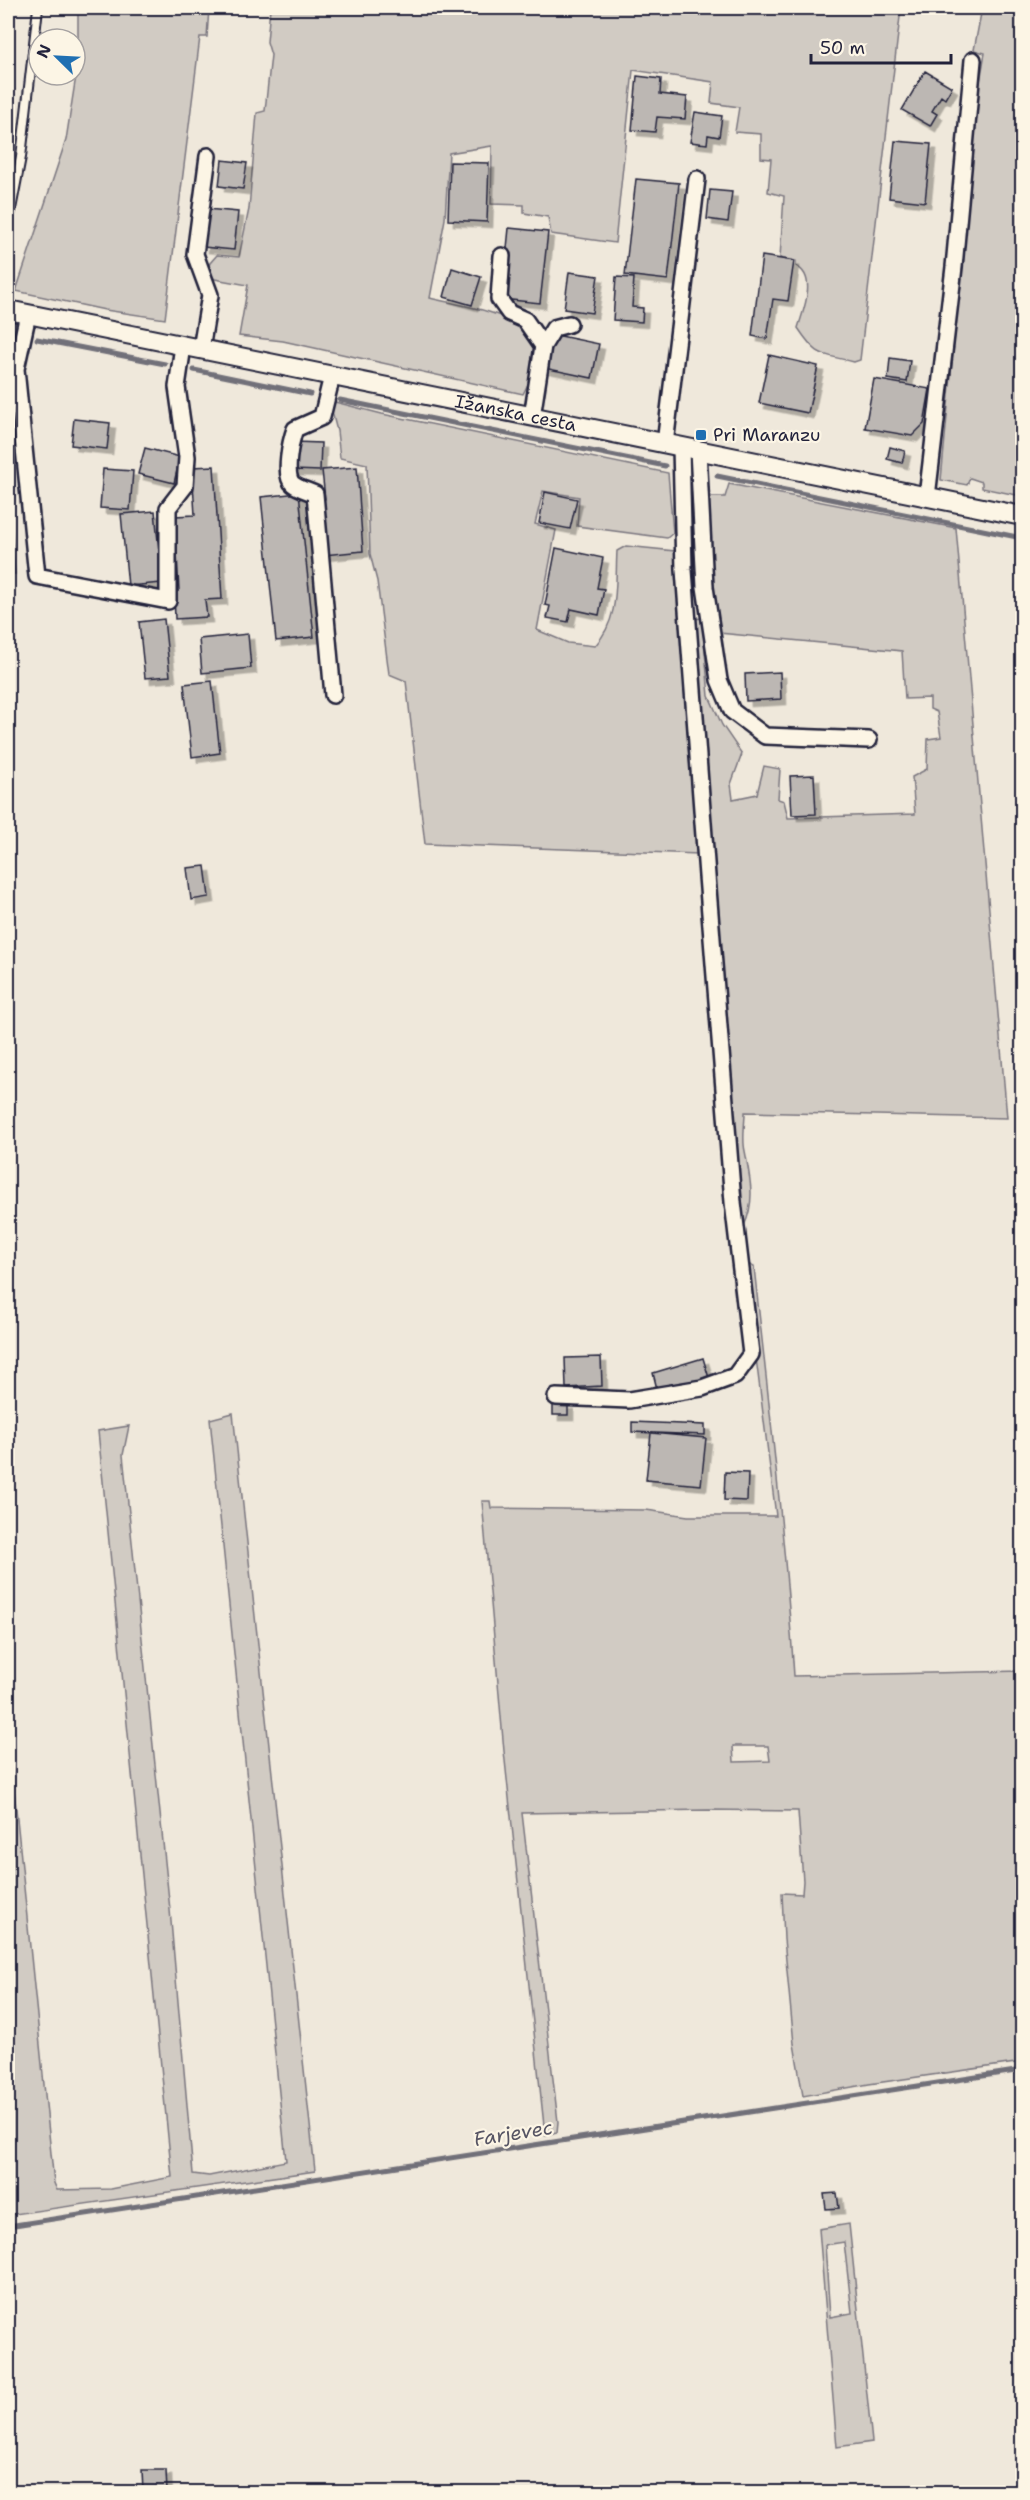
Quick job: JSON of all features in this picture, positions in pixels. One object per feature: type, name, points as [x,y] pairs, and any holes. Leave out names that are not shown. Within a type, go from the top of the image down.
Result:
[{"type":"street","points":[[927,497],[954,267],[973,60]]},
{"type":"street","points":[[201,349],[210,295],[195,254],[208,156]]},
{"type":"street","points":[[556,1396],[629,1400],[702,1388],[735,1376],[752,1354],[733,1202],[684,570],[681,447],[697,179]]},
{"type":"street","points":[[502,256],[499,299],[509,313],[525,320],[543,346]]},
{"type":"street","name":"Ižanska cesta","points":[[8,310],[1023,516]]},
{"type":"street","points":[[28,314],[16,369],[36,576],[168,601],[168,508],[185,486],[187,457],[177,387],[183,346]]},
{"type":"street","points":[[532,417],[543,346],[554,328],[568,324]]},
{"type":"street","points":[[332,376],[322,417],[295,429],[290,442],[289,477],[293,484],[315,494],[333,694]]},
{"type":"street","points":[[681,447],[719,680],[732,711],[765,736],[869,740]]},
{"type":"lane","points":[[8,225],[21,157],[38,8]]},
{"type":"shaded area","points":[[78,8],[209,8],[207,37],[200,37],[165,319],[105,310],[16,291],[66,140],[74,87],[87,87],[87,27],[78,27]]},
{"type":"shaded area","points":[[270,8],[901,8],[860,360],[854,362],[821,353],[811,345],[798,328],[808,286],[803,271],[796,266],[796,261],[780,258],[784,196],[768,192],[771,159],[761,158],[761,134],[735,132],[739,107],[711,103],[713,82],[633,70],[615,243],[551,234],[548,217],[524,213],[524,205],[491,204],[492,146],[449,153],[445,219],[430,298],[494,314],[513,322],[527,333],[534,348],[534,368],[523,394],[283,341],[239,336],[248,285],[215,279],[206,272],[217,255],[239,257],[249,209],[257,113],[265,111],[271,55],[267,42]]},
{"type":"shaded area","points":[[982,8],[1022,8],[1022,496],[982,488],[982,482],[970,478],[967,485],[941,480],[977,99],[985,53],[974,50]]},
{"type":"shaded area","points":[[335,402],[382,414],[668,473],[673,533],[667,538],[577,526],[579,497],[543,491],[535,524],[556,530],[537,630],[568,643],[595,646],[609,624],[615,601],[617,551],[626,546],[675,551],[689,757],[699,854],[425,844],[406,681],[389,674],[377,581],[370,554],[367,464],[340,458],[337,431],[331,408]]},
{"type":"shaded area","points":[[729,484],[956,528],[1007,1118],[745,1112],[744,1142],[751,1198],[744,1226],[727,1071],[693,619],[702,618],[709,696],[722,725],[742,754],[731,784],[733,799],[757,794],[764,766],[780,769],[778,799],[784,801],[788,818],[915,814],[912,777],[927,769],[928,739],[941,737],[937,712],[930,709],[930,698],[905,699],[902,651],[719,633],[712,573],[708,497],[725,497]]},
{"type":"shaded area","points":[[8,492],[15,574],[8,574]]},
{"type":"shaded area","points":[[748,1264],[754,1267],[781,1523],[794,1676],[1022,1671],[1022,2062],[803,2096],[794,2044],[782,1893],[802,1894],[798,1811],[522,1813],[558,2122],[557,2132],[545,2135],[504,1751],[482,1501],[490,1501],[491,1508],[646,1510],[688,1516],[776,1516],[756,1358]],"holes":[[[733,1746],[768,1746],[770,1761],[734,1762]]]},
{"type":"shaded area","points":[[233,1413],[315,2171],[8,2215],[8,1730],[54,2183],[57,2190],[111,2189],[172,2177],[98,1431],[129,1426],[123,1455],[170,1910],[193,2174],[209,2176],[286,2161],[210,1419]]},
{"type":"shaded area","points":[[849,2224],[872,2442],[837,2447],[819,2229]],"holes":[[[844,2242],[852,2313],[830,2317],[825,2245]]]},
{"type":"building","points":[[925,71],[952,87],[945,99],[941,96],[932,111],[937,114],[930,126],[902,110]]},
{"type":"building","points":[[637,76],[661,79],[660,94],[687,97],[685,119],[657,117],[655,132],[632,130]]},
{"type":"building","points":[[695,112],[722,116],[719,137],[708,135],[707,144],[690,142]]},
{"type":"building","points":[[895,141],[931,144],[925,202],[889,198]]},
{"type":"building","points":[[222,160],[247,163],[243,189],[219,186]]},
{"type":"building","points":[[450,162],[489,163],[487,222],[448,220]]},
{"type":"building","points":[[636,179],[679,183],[668,280],[625,275]]},
{"type":"building","points":[[710,190],[732,192],[728,222],[707,219]]},
{"type":"building","points":[[207,209],[238,212],[234,250],[203,247]]},
{"type":"building","points":[[509,228],[548,232],[540,303],[502,299]]},
{"type":"building","points":[[762,256],[794,261],[788,301],[773,299],[767,339],[752,336]]},
{"type":"building","points":[[452,268],[481,277],[472,305],[444,297]]},
{"type":"building","points":[[569,272],[598,276],[592,313],[564,309]]},
{"type":"building","points":[[616,277],[634,278],[632,307],[643,308],[642,322],[613,320]]},
{"type":"building","points":[[551,334],[599,344],[592,378],[544,368]]},
{"type":"building","points":[[769,355],[818,366],[808,413],[759,403]]},
{"type":"building","points":[[890,358],[910,361],[907,382],[888,379]]},
{"type":"building","points":[[874,379],[930,389],[924,424],[912,436],[865,428]]},
{"type":"building","points":[[74,419],[110,423],[107,449],[71,445]]},
{"type":"building","points":[[294,442],[321,443],[320,471],[293,470]]},
{"type":"building","points":[[890,447],[905,451],[902,463],[887,459]]},
{"type":"building","points":[[145,448],[180,457],[174,483],[138,474]]},
{"type":"building","points":[[214,466],[222,599],[205,600],[207,617],[175,619],[174,592],[179,591],[175,516],[195,515],[192,467]]},
{"type":"building","points":[[357,467],[363,551],[324,555],[319,500],[325,499],[322,470]]},
{"type":"building","points":[[103,469],[133,471],[130,510],[100,508]]},
{"type":"building","points":[[545,492],[577,499],[570,529],[539,523]]},
{"type":"building","points":[[299,493],[314,637],[276,641],[261,497]]},
{"type":"building","points":[[155,511],[162,583],[128,586],[121,514]]},
{"type":"building","points":[[556,548],[603,558],[597,588],[604,589],[599,615],[571,609],[568,622],[547,618],[550,606],[545,605]]},
{"type":"building","points":[[164,619],[170,676],[145,678],[139,622]]},
{"type":"building","points":[[248,634],[251,668],[202,673],[199,639]]},
{"type":"building","points":[[780,672],[781,699],[746,701],[745,674]]},
{"type":"building","points":[[212,681],[220,753],[192,757],[184,684]]},
{"type":"building","points":[[814,775],[816,814],[792,815],[790,776]]},
{"type":"building","points":[[205,866],[209,897],[191,900],[187,868]]},
{"type":"building","points":[[601,1357],[602,1386],[566,1388],[565,1358]]},
{"type":"building","points":[[703,1358],[709,1378],[658,1393],[653,1373]]},
{"type":"building","points":[[568,1404],[568,1415],[553,1415],[553,1405]]},
{"type":"building","points":[[632,1422],[705,1425],[705,1435],[632,1432]]},
{"type":"building","points":[[651,1433],[706,1438],[701,1485],[646,1480]]},
{"type":"building","points":[[725,1472],[748,1473],[747,1501],[724,1500]]},
{"type":"building","points":[[837,2193],[839,2208],[826,2209],[824,2194]]},
{"type":"building","points":[[142,2470],[166,2470],[167,2492],[143,2492]]},
{"type":"waterway","points":[[37,339],[165,364]]},
{"type":"waterway","points":[[194,370],[310,394]]},
{"type":"waterway","points":[[340,400],[665,466]]},
{"type":"waterway","points":[[717,476],[1022,538]]},
{"type":"waterway","name":"Farjevec","points":[[8,2226],[1022,2070]]},
{"type":"place","name":"Pri Maranzu","points":[[701,435]]}]
